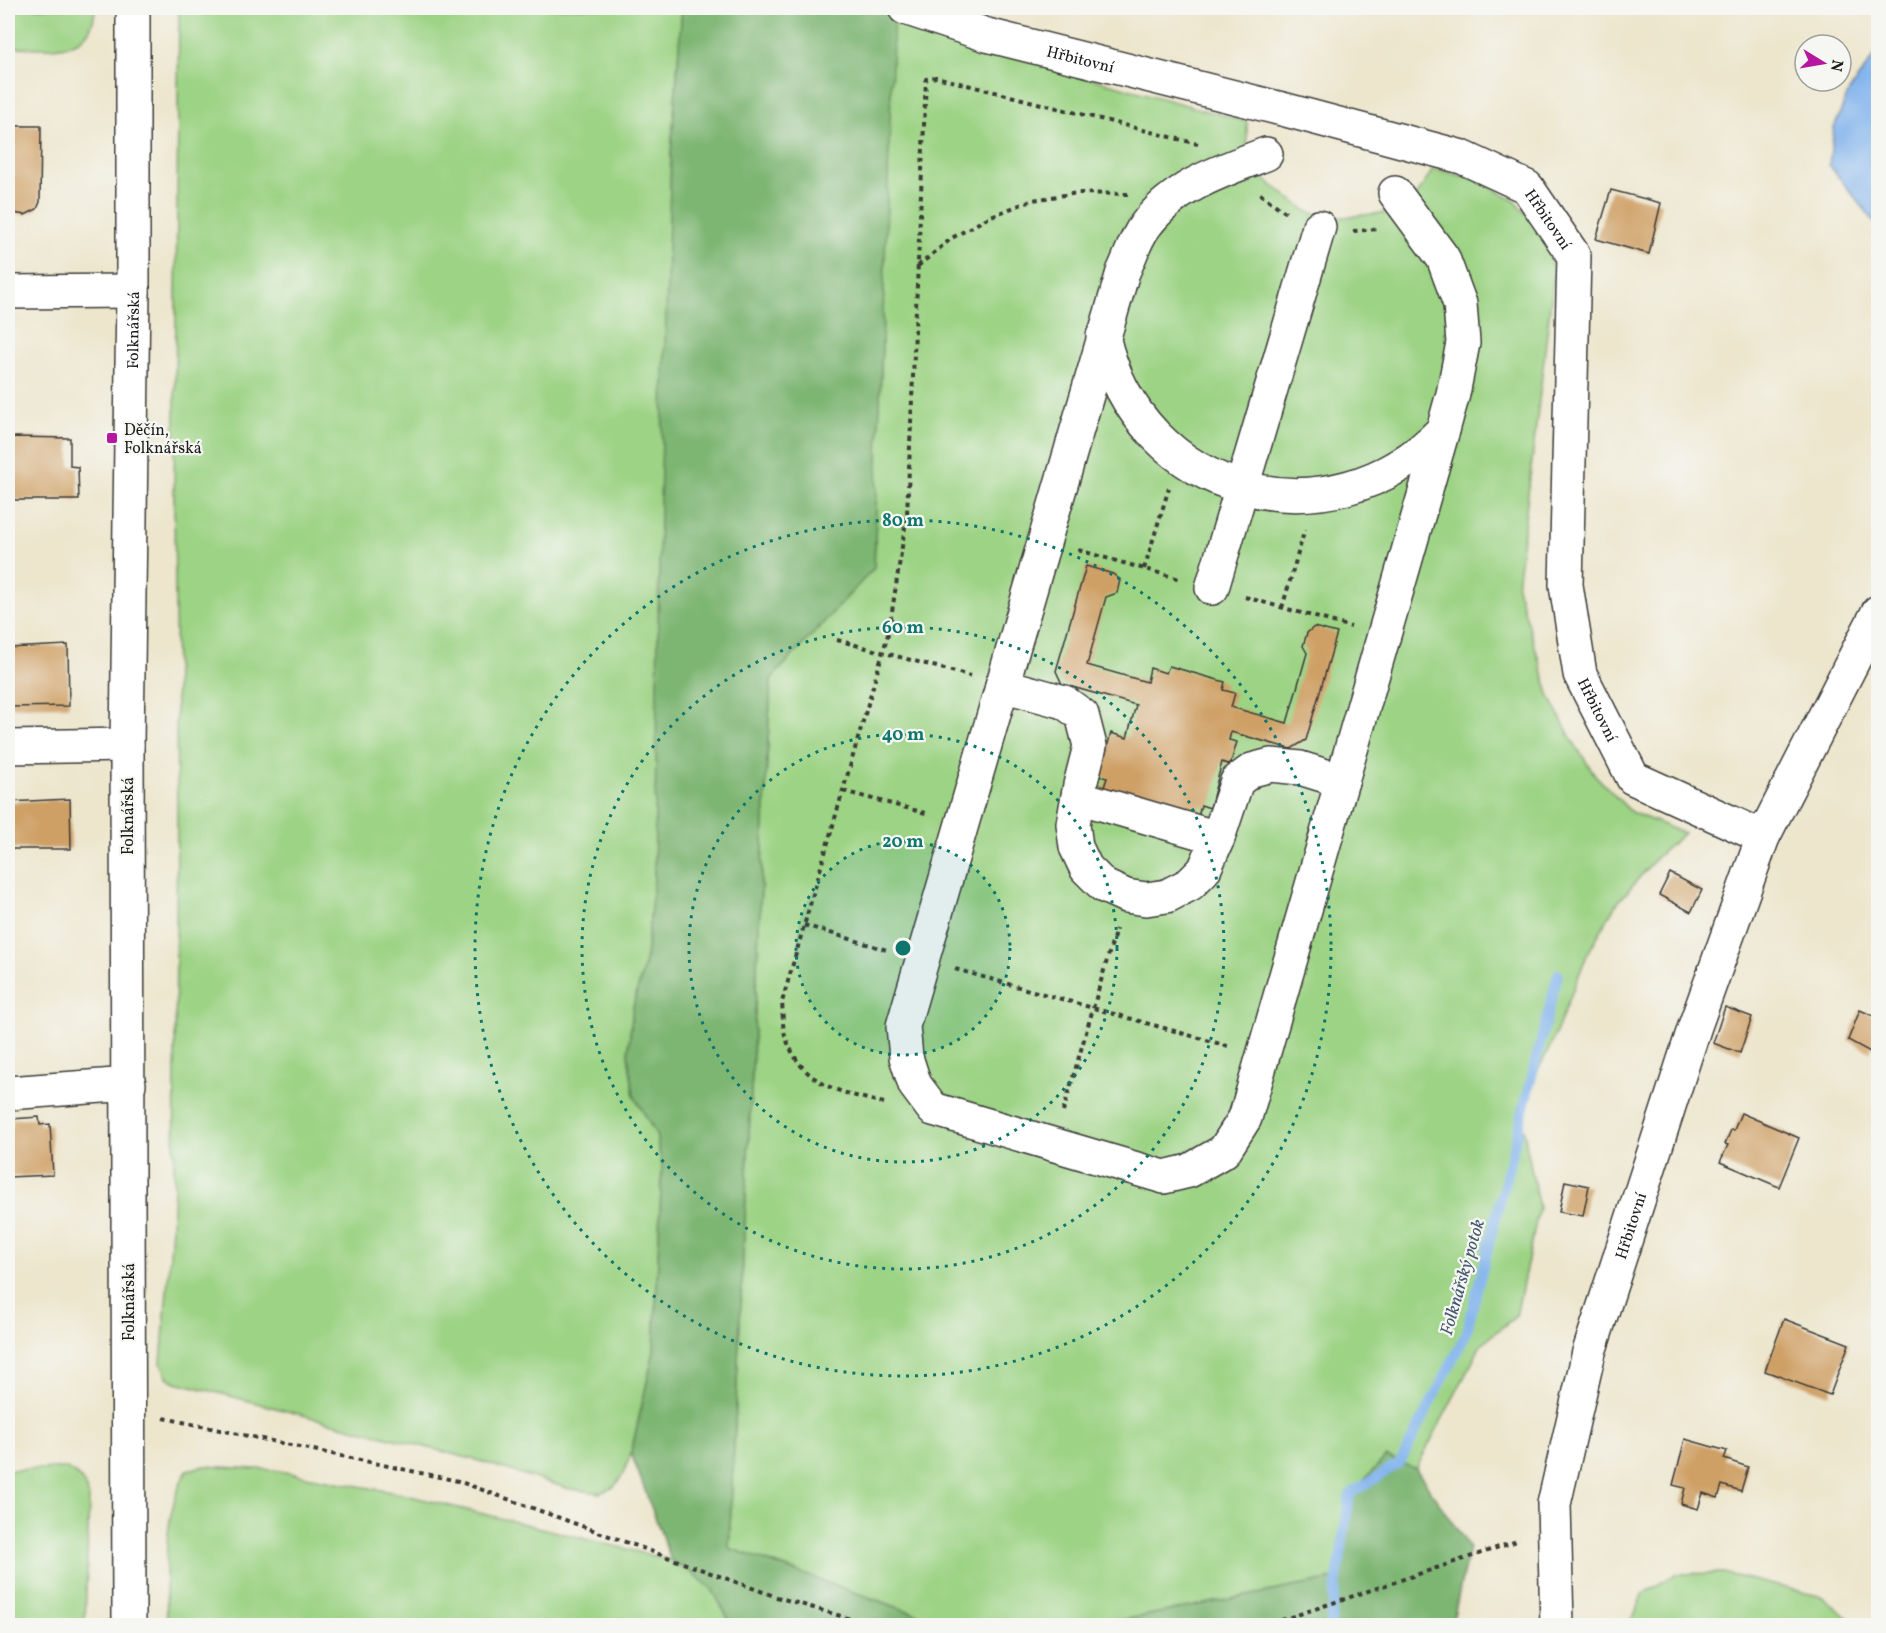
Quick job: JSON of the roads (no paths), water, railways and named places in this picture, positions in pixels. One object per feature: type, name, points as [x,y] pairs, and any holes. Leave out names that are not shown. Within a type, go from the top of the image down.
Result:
[{"type":"street","name":"Folknářská","points":[[129,1626],[127,745],[133,291],[133,8]]},
{"type":"street","name":"Hřbitovní","points":[[905,8],[987,35],[1462,157],[1527,187],[1574,256],[1566,585],[1580,675],[1634,778],[1763,837]]},
{"type":"street","points":[[1266,154],[1198,181],[1167,202],[1144,227],[1123,272],[903,1026],[906,1057],[915,1085],[933,1109],[1164,1177],[1189,1171],[1224,1151],[1245,1118],[1443,430],[1463,343],[1460,304],[1443,258],[1395,193]]},
{"type":"street","points":[[1212,588],[1319,227]]},
{"type":"street","points":[[8,292],[133,291]]},
{"type":"street","points":[[1103,336],[1113,371],[1130,403],[1152,432],[1178,456],[1209,475],[1243,488],[1278,494],[1315,494],[1351,487],[1385,474],[1415,454],[1443,430]]},
{"type":"street","name":"Hřbitovní","points":[[1557,1626],[1554,1504],[1589,1352],[1695,1026],[1763,837],[1878,612]]},
{"type":"street","points":[[1002,684],[1064,702],[1082,716],[1090,746],[1073,824],[1076,847],[1086,868],[1104,886],[1126,896],[1146,899],[1167,896],[1190,884],[1204,870],[1218,838],[1237,781],[1252,771],[1271,765],[1300,768],[1342,781]]},
{"type":"street","points":[[8,747],[127,745]]},
{"type":"street","points":[[1078,797],[1218,838]]},
{"type":"street","points":[[8,1093],[129,1084]]},
{"type":"water","points":[[1878,51],[1878,226],[1829,165],[1834,128],[1848,93],[1853,93],[1853,85]]},
{"type":"waterway","name":"Folknářský potok","points":[[1330,1626],[1350,1494],[1400,1463],[1466,1334],[1558,974]]},
{"type":"place","name":"Děčín, Folknářská","points":[[112,438]]}]
